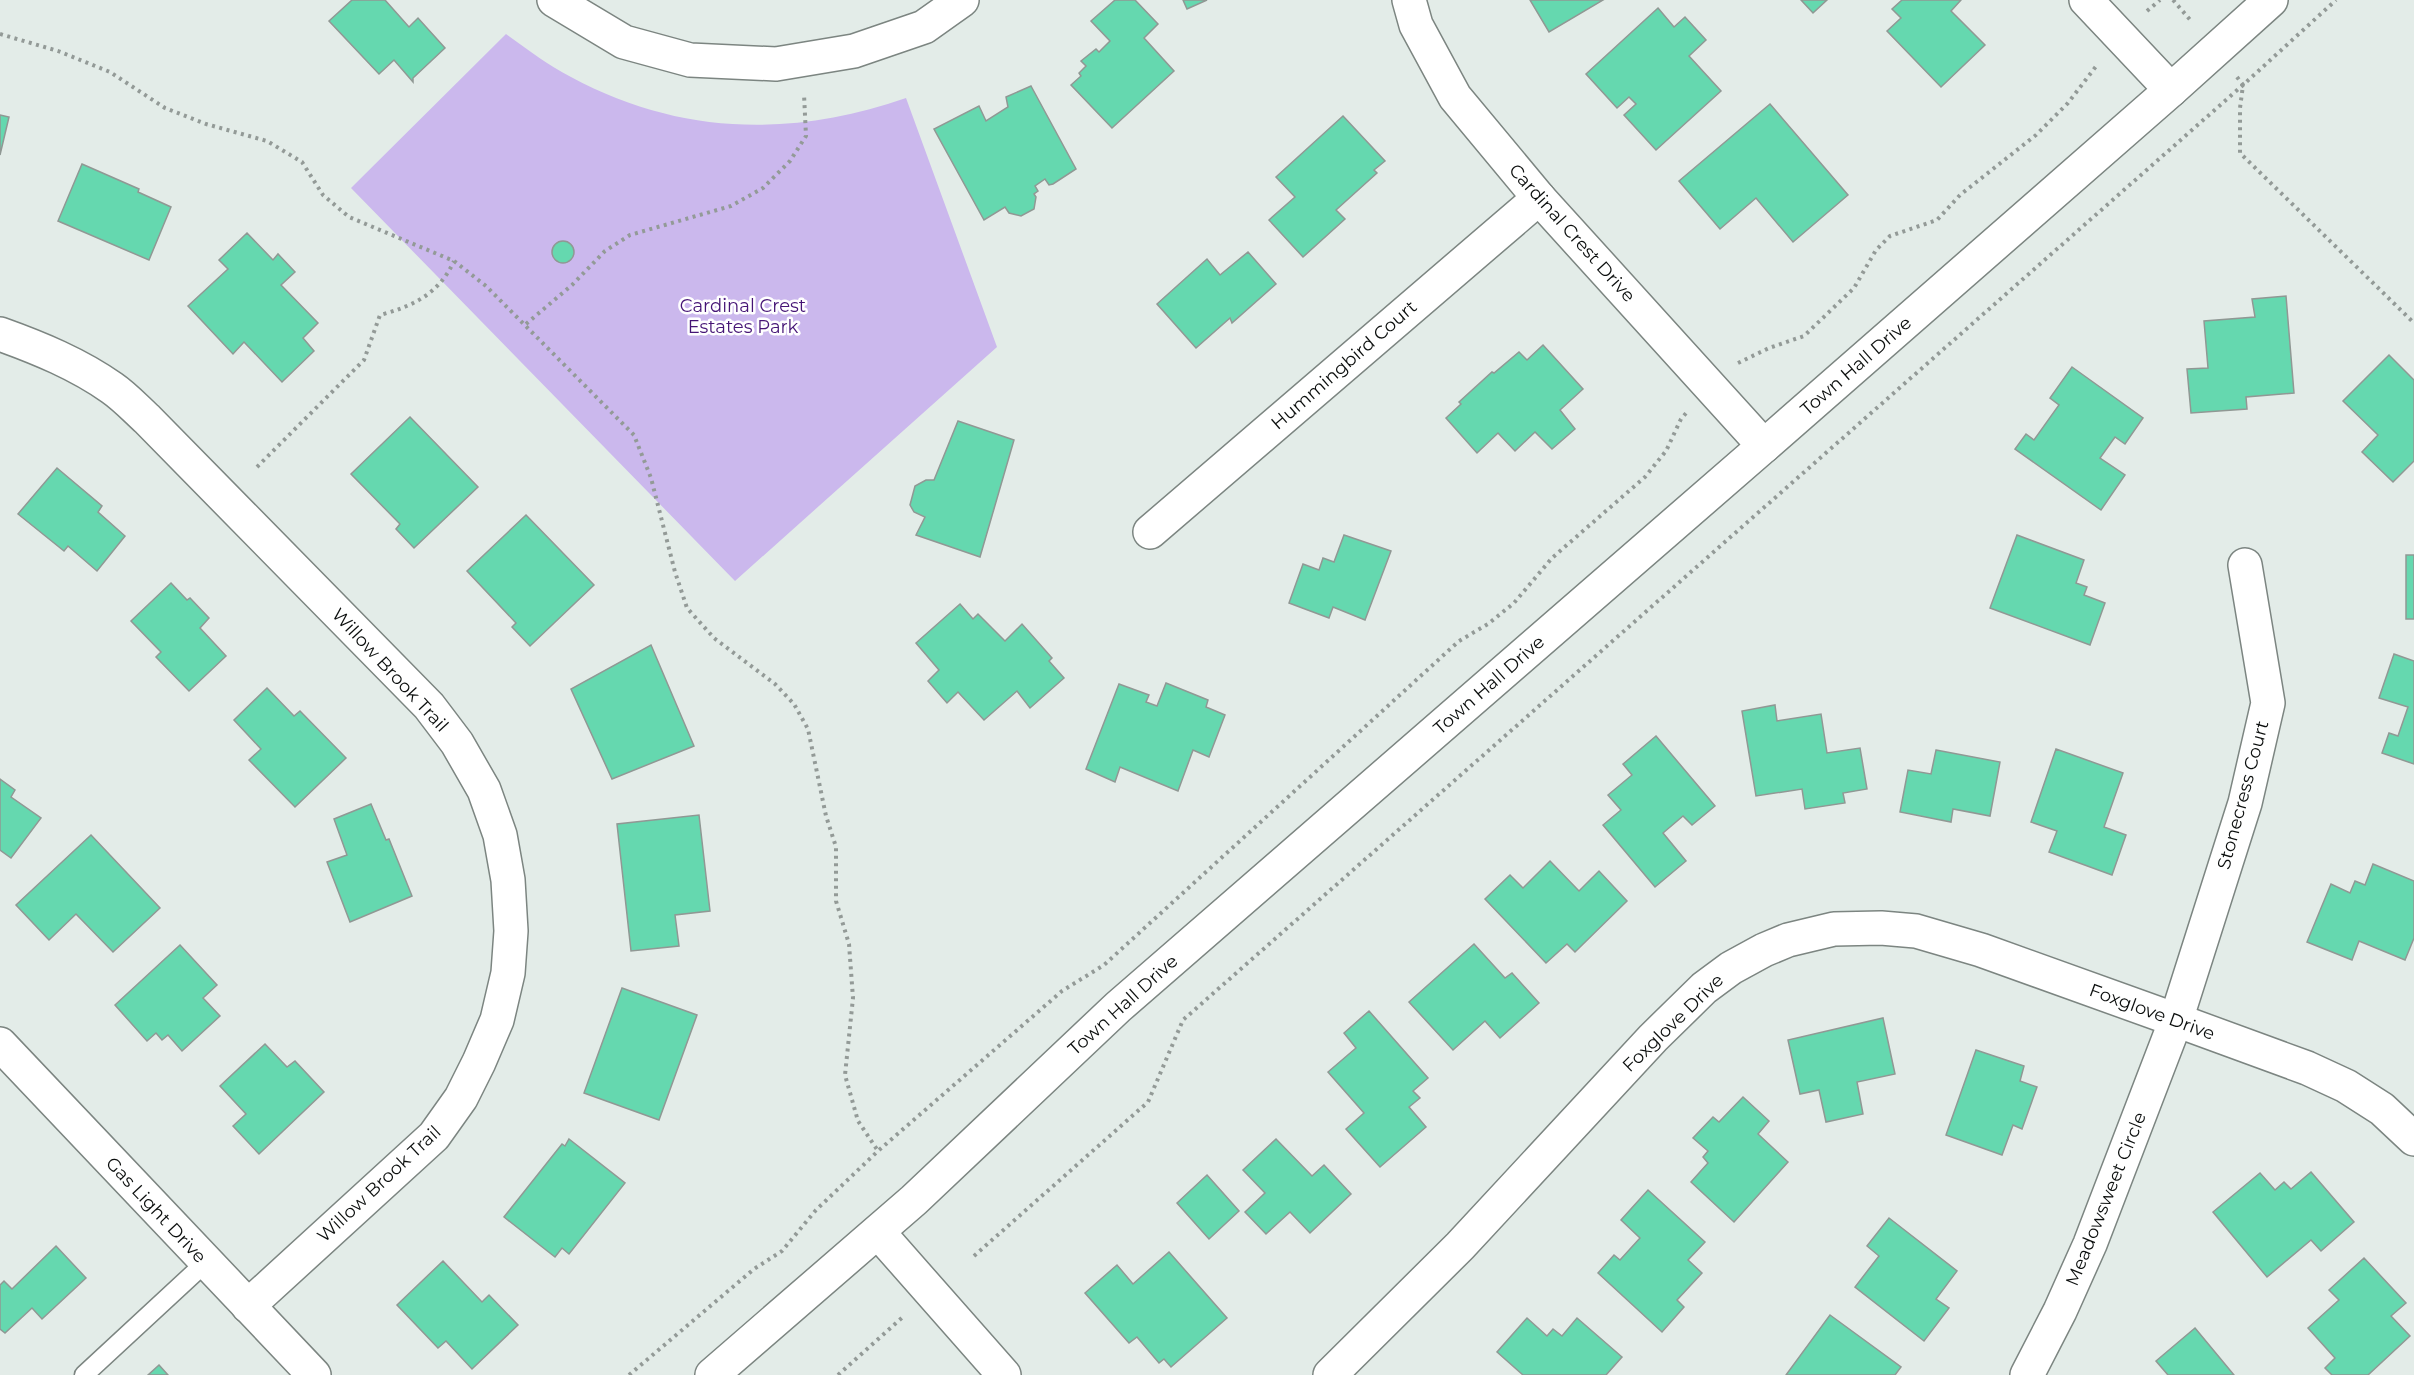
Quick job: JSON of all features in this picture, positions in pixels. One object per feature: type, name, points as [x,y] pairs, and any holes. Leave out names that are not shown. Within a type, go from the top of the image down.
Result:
[{"type":"street","points":[[554,0],[624,42],[690,60],[776,64],[854,51],[924,27],[962,0]]},
{"type":"street","name":"Cardinal Crest Drive","points":[[1409,0],[1416,25],[1455,97],[1539,198],[1764,446]]},
{"type":"street","points":[[2086,0],[2118,37],[2171,90]]},
{"type":"street","name":"Town Hall Drive","points":[[712,1375],[878,1232],[1118,1007],[1764,446],[2271,0]]},
{"type":"street","name":"Hummingbird Court","points":[[1150,532],[1539,198]]},
{"type":"street","name":"Willow Brook Trail","points":[[0,334],[38,347],[81,369],[113,389],[147,418],[429,706],[457,742],[484,790],[500,835],[508,880],[511,931],[508,973],[497,1020],[460,1098],[434,1136],[248,1306]]},
{"type":"street","name":"Stonecress Court","points":[[2176,1020],[2245,803],[2268,703],[2245,565]]},
{"type":"street","name":"Foxglove Drive","points":[[1330,1375],[1460,1246],[1645,1047],[1704,988],[1731,968],[1772,946],[1834,929],[1881,928],[1916,931],[1981,950],[2176,1020],[2307,1068],[2346,1086],[2382,1109],[2414,1139]]},
{"type":"street","name":"Meadowsweet Circle","points":[[2027,1375],[2060,1311],[2090,1244],[2176,1020]]},
{"type":"street","name":"Gas Light Drive","points":[[0,1044],[205,1263],[314,1375]]},
{"type":"street","points":[[878,1232],[1004,1375]]},
{"type":"lane","points":[[84,1375],[205,1263]]},
{"type":"path","points":[[630,1375],[736,1284],[782,1251],[816,1210],[878,1151],[1062,991],[1104,965],[1459,641],[1488,624],[1514,603],[1552,558],[1645,477],[1666,451],[1681,419],[1710,387],[1737,364],[1769,348],[1804,336],[1854,288],[1876,250],[1890,236],[1937,220],[1960,195],[2036,135],[2068,103],[2118,37],[2160,0]]},
{"type":"path","points":[[2173,0],[2243,85],[2240,153],[2414,323]]},
{"type":"path","points":[[974,1256],[1148,1102],[1183,1020],[2243,85],[2336,0]]},
{"type":"path","points":[[0,34],[58,51],[110,72],[165,108],[206,124],[267,141],[302,162],[323,195],[349,218],[454,261],[486,286],[634,435],[651,478],[675,572],[687,608],[714,638],[775,684],[794,704],[808,729],[826,816],[836,847],[836,901],[849,944],[853,998],[845,1075],[858,1121],[878,1151]]},
{"type":"path","points":[[526,324],[572,285],[605,251],[630,235],[731,206],[770,182],[790,161],[806,136],[803,59]]},
{"type":"path","points":[[257,467],[363,360],[380,315],[411,305],[430,294],[447,276],[454,261]]},
{"type":"path","points":[[838,1375],[910,1311]]},
{"type":"green space","name":"Cardinal Crest Estates Park","points":[[506,34],[562,72],[612,96],[653,110],[694,120],[736,124],[778,124],[820,120],[863,111],[906,98],[997,347],[735,581],[351,188]]},
{"type":"building","points":[[352,0],[385,0],[409,27],[418,18],[445,48],[413,78],[413,82],[394,60],[379,74],[329,21]]},
{"type":"building","points":[[1115,0],[1135,0],[1158,24],[1144,38],[1174,71],[1112,128],[1071,85],[1081,76],[1079,73],[1086,66],[1081,61],[1096,49],[1099,52],[1110,41],[1091,21]]},
{"type":"building","points":[[1183,0],[1207,0],[1187,9]]},
{"type":"building","points":[[1530,0],[1603,0],[1549,32]]},
{"type":"building","points":[[1801,0],[1827,0],[1813,13]]},
{"type":"building","points":[[1902,0],[1961,0],[1951,11],[1985,45],[1941,87],[1887,31],[1901,18],[1892,9]]},
{"type":"building","points":[[1658,8],[1674,27],[1685,17],[1706,40],[1689,56],[1721,91],[1656,150],[1624,115],[1636,104],[1629,97],[1617,108],[1586,74]]},
{"type":"building","points":[[1031,86],[1076,169],[1053,184],[1049,185],[1045,179],[1035,186],[1038,191],[1034,194],[1036,197],[1034,209],[1021,216],[1009,213],[1005,207],[984,220],[934,129],[979,106],[986,121],[1008,107],[1006,97]]},
{"type":"building","points":[[1770,104],[1848,195],[1793,242],[1756,198],[1720,229],[1679,181]]},
{"type":"building","points":[[0,115],[9,117],[0,155]]},
{"type":"building","points":[[1343,116],[1385,161],[1374,170],[1377,173],[1336,210],[1345,219],[1303,257],[1269,220],[1295,197],[1276,177]]},
{"type":"building","points":[[82,164],[139,189],[138,192],[171,207],[149,260],[58,221]]},
{"type":"building","points":[[247,233],[273,260],[278,254],[295,272],[281,285],[318,323],[303,338],[314,351],[282,382],[244,342],[233,354],[188,306],[228,269],[219,260]]},
{"type":"building","points":[[563,241],[571,244],[574,252],[571,260],[563,263],[555,260],[552,252],[555,244]]},
{"type":"building","points":[[1248,252],[1276,284],[1232,323],[1230,318],[1196,348],[1157,304],[1207,259],[1220,275]]},
{"type":"building","points":[[2286,296],[2294,393],[2246,397],[2247,409],[2191,413],[2187,369],[2208,368],[2204,321],[2255,317],[2252,299]]},
{"type":"building","points":[[1543,345],[1583,389],[1560,410],[1575,429],[1552,449],[1535,432],[1515,451],[1498,433],[1477,453],[1446,418],[1461,404],[1459,402],[1492,372],[1494,373],[1519,352],[1527,360]]},
{"type":"building","points":[[2389,355],[2414,380],[2414,461],[2393,482],[2362,452],[2378,435],[2343,401]]},
{"type":"building","points":[[2072,367],[2143,418],[2125,444],[2115,437],[2100,458],[2125,475],[2101,510],[2015,449],[2026,434],[2034,440],[2059,405],[2050,398]]},
{"type":"building","points":[[410,417],[478,487],[414,548],[396,529],[400,524],[351,474]]},
{"type":"building","points":[[958,421],[1014,440],[980,557],[916,535],[925,517],[914,512],[910,505],[915,486],[926,480],[934,480]]},
{"type":"building","points":[[57,468],[102,506],[98,512],[125,536],[97,571],[68,546],[64,551],[18,514]]},
{"type":"building","points":[[526,515],[594,585],[530,646],[512,627],[516,623],[467,571]]},
{"type":"building","points":[[1344,535],[1391,551],[1365,620],[1333,607],[1329,618],[1289,603],[1303,564],[1319,570],[1323,558],[1334,562]]},
{"type":"building","points":[[2017,535],[2084,560],[2076,583],[2087,587],[2084,595],[2105,603],[2090,645],[1990,608]]},
{"type":"building","points":[[2406,555],[2414,555],[2414,619],[2406,619]]},
{"type":"building","points":[[171,583],[187,600],[190,598],[209,618],[200,628],[226,656],[189,691],[156,657],[161,652],[131,621]]},
{"type":"building","points":[[960,604],[973,619],[978,614],[1005,641],[1022,624],[1052,658],[1049,661],[1064,678],[1030,708],[1017,691],[984,720],[958,692],[947,703],[928,681],[939,670],[916,643]]},
{"type":"building","points":[[651,645],[694,746],[612,779],[571,689]]},
{"type":"building","points":[[2394,654],[2414,661],[2414,764],[2382,753],[2389,733],[2398,736],[2408,707],[2379,698]]},
{"type":"building","points":[[1166,683],[1208,700],[1206,707],[1225,715],[1209,757],[1193,750],[1178,791],[1120,767],[1115,782],[1086,769],[1119,684],[1149,695],[1146,702],[1157,706]]},
{"type":"building","points":[[267,688],[294,716],[300,711],[346,758],[295,807],[249,760],[261,749],[234,720]]},
{"type":"building","points":[[1775,705],[1777,721],[1821,714],[1827,753],[1860,748],[1867,789],[1843,793],[1845,803],[1805,809],[1802,789],[1756,796],[1742,711]]},
{"type":"building","points":[[1656,736],[1715,806],[1692,825],[1683,816],[1663,833],[1686,861],[1655,887],[1603,825],[1621,810],[1608,795],[1632,775],[1623,764]]},
{"type":"building","points":[[2056,749],[2123,773],[2104,827],[2126,835],[2112,875],[2049,852],[2057,831],[2031,822]]},
{"type":"building","points":[[1936,750],[2000,762],[1990,816],[1953,809],[1951,822],[1900,812],[1908,770],[1931,774]]},
{"type":"building","points":[[0,779],[15,790],[11,797],[41,818],[11,858],[0,850]]},
{"type":"building","points":[[371,804],[386,840],[389,839],[412,896],[350,922],[327,862],[347,855],[334,819]]},
{"type":"building","points":[[699,815],[710,911],[675,915],[679,946],[631,951],[617,824]]},
{"type":"building","points":[[91,835],[160,908],[113,952],[76,914],[49,940],[16,905]]},
{"type":"building","points":[[1550,861],[1579,891],[1599,871],[1627,901],[1575,952],[1567,944],[1546,963],[1485,899],[1510,875],[1523,888]]},
{"type":"building","points":[[2373,864],[2414,881],[2414,938],[2405,960],[2359,941],[2352,960],[2307,942],[2331,884],[2350,893],[2355,881],[2365,885]]},
{"type":"building","points":[[1474,944],[1505,978],[1512,973],[1539,1003],[1500,1038],[1485,1021],[1453,1050],[1409,1002]]},
{"type":"building","points":[[180,945],[217,985],[203,998],[220,1016],[182,1051],[168,1035],[162,1040],[156,1033],[147,1041],[115,1005]]},
{"type":"building","points":[[622,988],[697,1015],[659,1120],[584,1093]]},
{"type":"building","points":[[1369,1011],[1428,1078],[1413,1091],[1420,1098],[1409,1107],[1426,1127],[1380,1167],[1346,1129],[1364,1113],[1328,1072],[1356,1048],[1344,1033]]},
{"type":"building","points":[[1883,1018],[1895,1074],[1857,1082],[1863,1114],[1826,1122],[1819,1090],[1800,1094],[1788,1040]]},
{"type":"building","points":[[265,1044],[287,1067],[295,1061],[324,1092],[259,1154],[233,1126],[246,1114],[220,1086]]},
{"type":"building","points":[[1976,1050],[2024,1066],[2020,1081],[2037,1087],[2022,1129],[2013,1125],[2002,1155],[1946,1135]]},
{"type":"building","points":[[1743,1097],[1769,1121],[1758,1134],[1788,1162],[1734,1222],[1691,1182],[1708,1163],[1703,1157],[1708,1151],[1693,1138],[1713,1117],[1719,1122]]},
{"type":"building","points":[[569,1139],[625,1183],[569,1254],[562,1248],[555,1257],[504,1217],[562,1144],[565,1146]]},
{"type":"building","points":[[1276,1139],[1312,1176],[1324,1165],[1351,1194],[1310,1233],[1290,1212],[1266,1234],[1245,1212],[1265,1193],[1243,1170]]},
{"type":"building","points":[[2311,1172],[2354,1222],[2321,1251],[2311,1240],[2267,1277],[2213,1212],[2260,1173],[2275,1190],[2284,1182],[2291,1189]]},
{"type":"building","points":[[1207,1175],[1239,1211],[1209,1239],[1177,1203]]},
{"type":"building","points":[[1648,1190],[1705,1242],[1688,1260],[1702,1273],[1677,1300],[1684,1307],[1662,1332],[1598,1273],[1614,1255],[1620,1260],[1640,1238],[1621,1220]]},
{"type":"building","points":[[1889,1218],[1957,1271],[1936,1299],[1949,1308],[1924,1341],[1855,1287],[1879,1256],[1867,1246]]},
{"type":"building","points":[[56,1246],[86,1278],[42,1319],[32,1308],[5,1333],[0,1329],[0,1285],[4,1281],[12,1289]]},
{"type":"building","points":[[1169,1252],[1227,1318],[1171,1367],[1164,1359],[1159,1363],[1137,1337],[1129,1343],[1085,1293],[1117,1265],[1133,1284]]},
{"type":"building","points":[[2364,1258],[2406,1303],[2391,1316],[2410,1336],[2368,1375],[2332,1375],[2325,1368],[2335,1358],[2308,1328],[2339,1300],[2329,1290]]},
{"type":"building","points":[[443,1261],[482,1302],[489,1295],[518,1325],[472,1369],[446,1341],[438,1348],[397,1305]]},
{"type":"building","points":[[1830,1315],[1901,1367],[1895,1375],[1786,1375]]},
{"type":"building","points":[[1527,1318],[1547,1336],[1553,1329],[1562,1336],[1577,1318],[1622,1357],[1606,1375],[1523,1375],[1497,1352]]},
{"type":"building","points":[[2195,1328],[2234,1375],[2168,1375],[2156,1361]]},
{"type":"building","points":[[159,1365],[168,1375],[148,1375]]}]
